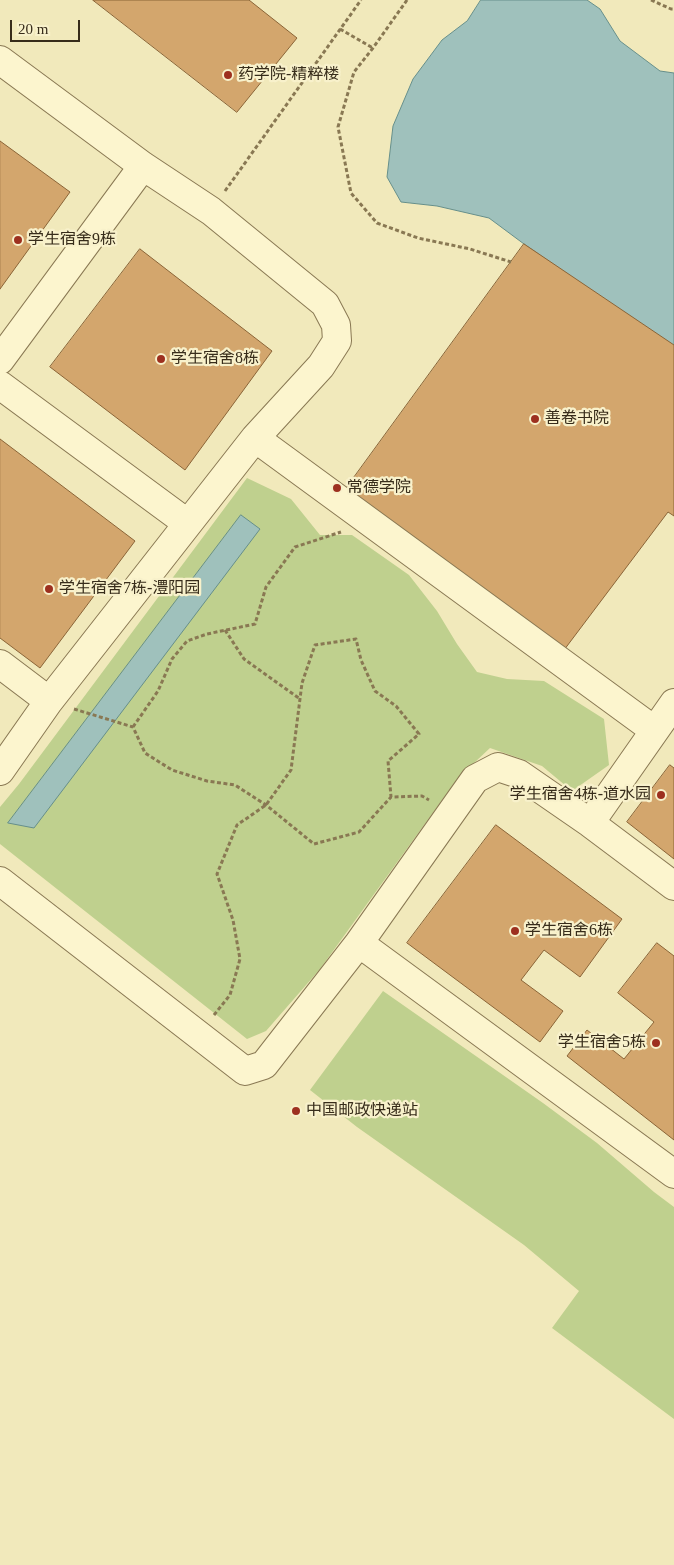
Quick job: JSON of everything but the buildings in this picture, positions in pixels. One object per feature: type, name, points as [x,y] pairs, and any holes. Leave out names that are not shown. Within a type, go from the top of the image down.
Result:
[{"type":"lane","points":[[0,60],[143,166],[211,210],[325,304],[336,325],[337,341],[321,366],[255,438],[187,523],[49,701],[0,771]]},
{"type":"lane","points":[[0,360],[143,166]]},
{"type":"lane","points":[[0,385],[187,523]]},
{"type":"lane","points":[[255,438],[654,730]]},
{"type":"lane","points":[[0,664],[49,701]]},
{"type":"lane","points":[[590,823],[674,703]]},
{"type":"lane","points":[[0,881],[245,1071],[264,1066],[359,943],[475,779],[498,767],[519,774],[590,823],[674,886]]},
{"type":"lane","points":[[359,943],[674,1174]]},
{"type":"path","points":[[211,210],[361,0]]},
{"type":"path","points":[[407,0],[354,72],[338,127],[350,193],[377,223],[418,238],[470,249],[511,262]]},
{"type":"path","points":[[652,0],[674,9]]},
{"type":"path","points":[[340,29],[373,48]]},
{"type":"path","points":[[133,727],[158,691],[172,659],[187,641],[207,634],[255,624],[266,587],[295,547],[370,522]]},
{"type":"path","points":[[225,630],[244,660],[300,699]]},
{"type":"path","points":[[197,1035],[230,995],[240,959],[233,920],[217,874],[237,825],[266,805],[291,770],[302,683],[315,645],[356,639],[361,660],[375,691],[396,706],[419,734],[388,761],[391,797]]},
{"type":"path","points":[[49,701],[133,727],[146,753],[172,770],[207,781],[236,785],[266,805],[314,844],[359,832],[391,797],[422,796],[450,814]]},
{"type":"green space","points":[[247,478],[291,499],[320,535],[352,535],[409,575],[437,611],[477,672],[507,679],[544,681],[604,719],[609,765],[572,791],[542,766],[490,748],[458,778],[320,969],[266,1031],[247,1039],[0,844],[0,807]]},
{"type":"green space","points":[[383,991],[597,1143],[674,1207],[674,1419],[552,1328],[579,1291],[524,1245],[357,1127],[310,1090]]},
{"type":"water","points":[[481,0],[587,0],[600,9],[620,41],[660,71],[674,73],[674,348],[489,218],[437,206],[401,202],[387,177],[393,126],[413,79],[442,40],[467,21]]},
{"type":"water","points":[[241,515],[260,529],[34,828],[8,823]]},
{"type":"place","name":"药学院-精粹楼","points":[[228,75]]},
{"type":"place","name":"学生宿舍9栋","points":[[18,240]]},
{"type":"place","name":"学生宿舍8栋","points":[[161,359]]},
{"type":"place","name":"善卷书院","points":[[535,419]]},
{"type":"place","name":"常德学院","points":[[337,488]]},
{"type":"place","name":"学生宿舍7栋-澧阳园","points":[[49,589]]},
{"type":"place","name":"学生宿舍4栋-道水园","points":[[661,795]]},
{"type":"place","name":"学生宿舍6栋","points":[[515,931]]},
{"type":"place","name":"学生宿舍5栋","points":[[656,1043]]},
{"type":"place","name":"中国邮政快递站","points":[[296,1111]]}]
